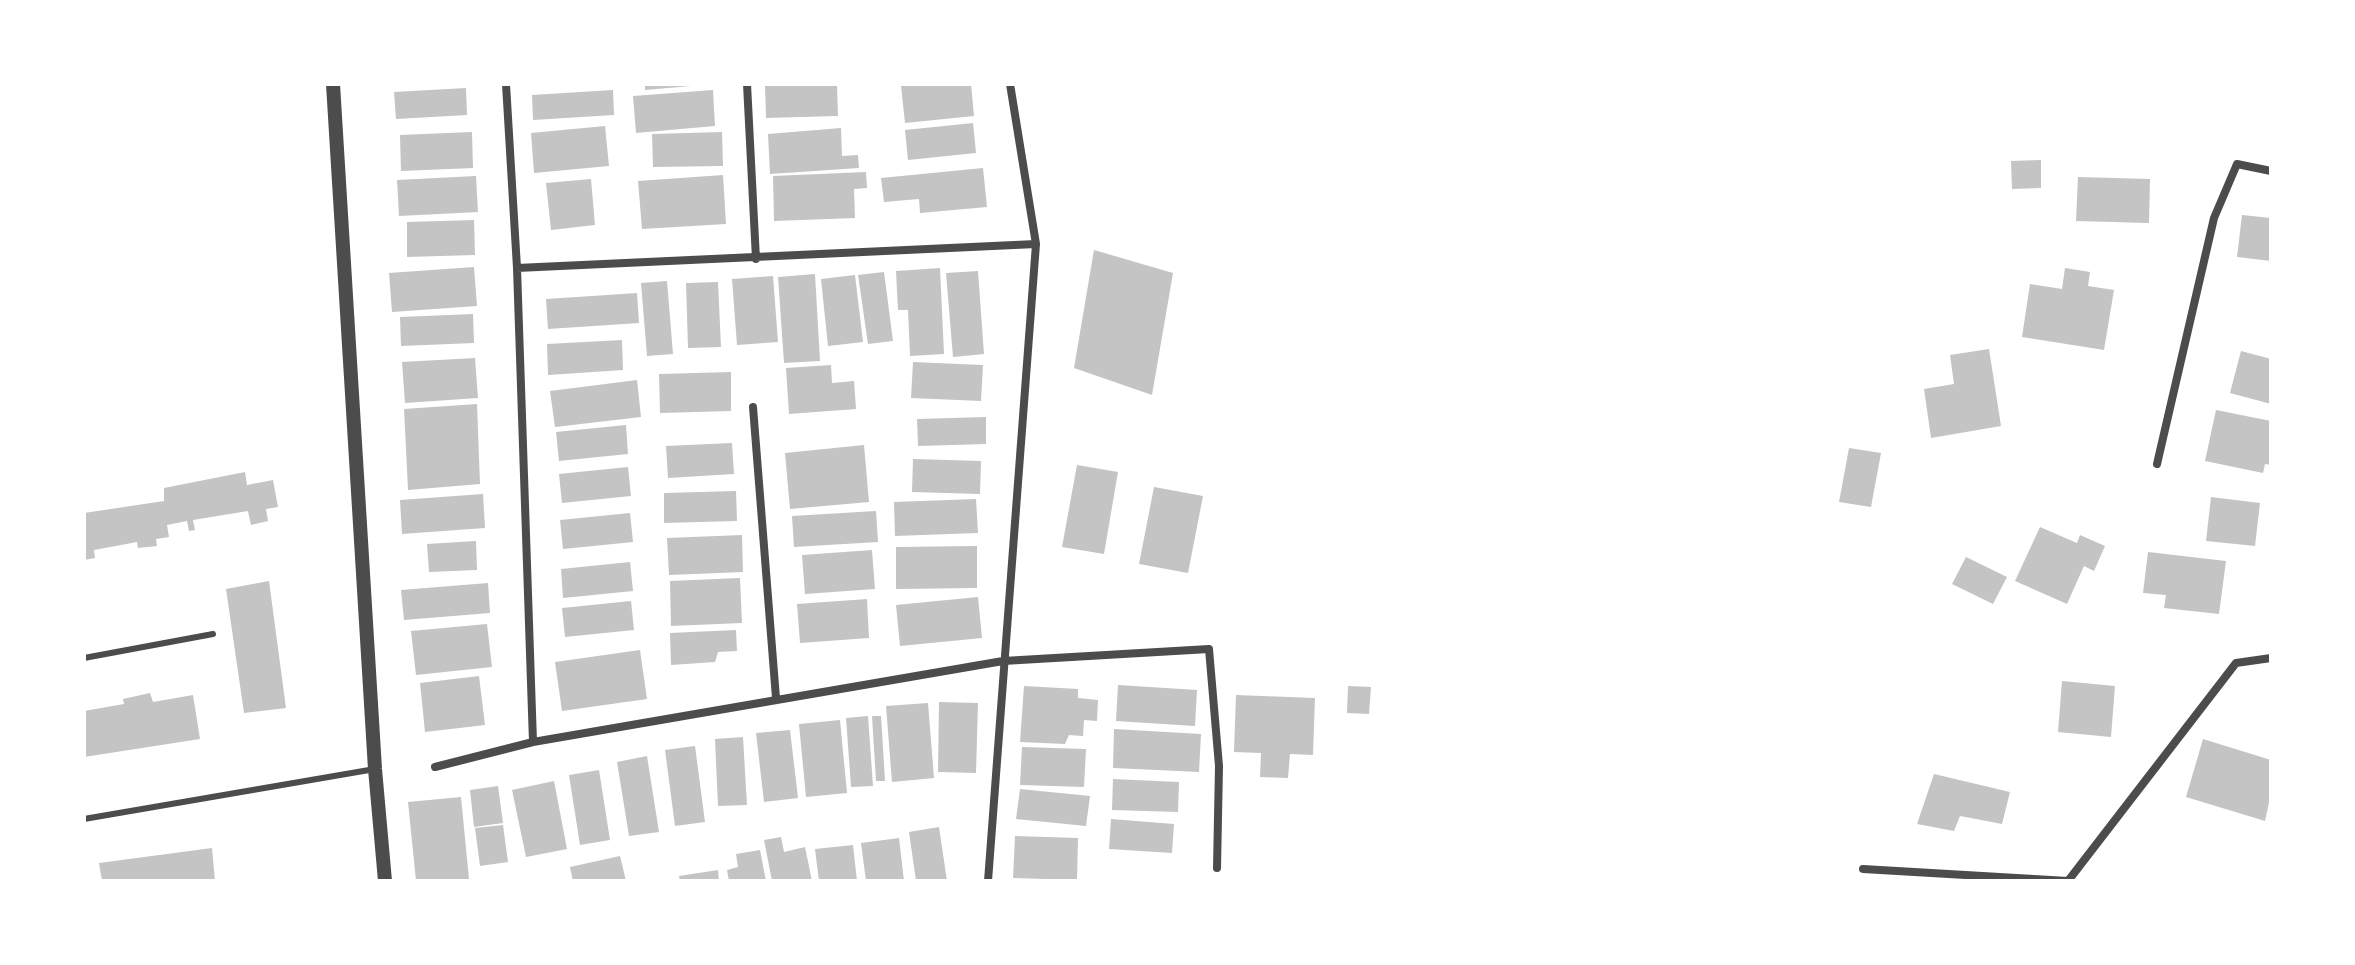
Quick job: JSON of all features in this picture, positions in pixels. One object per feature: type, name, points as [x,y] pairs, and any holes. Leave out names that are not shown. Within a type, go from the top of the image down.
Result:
[{"type":"street","points":[[333,84],[375,769],[385,881]]},
{"type":"street","points":[[506,84],[517,268],[533,742]]},
{"type":"street","points":[[747,84],[756,259]]},
{"type":"street","points":[[988,881],[1036,244],[1010,84]]},
{"type":"street","points":[[2157,464],[2214,218],[2237,164],[2271,171]]},
{"type":"street","points":[[517,268],[1036,244]]},
{"type":"street","points":[[753,407],[776,698]]},
{"type":"street","points":[[435,767],[533,742],[1003,661],[1209,649],[1219,766],[1217,868]]},
{"type":"street","points":[[1863,869],[2068,881],[2236,663],[2271,658]]},
{"type":"lane","points":[[84,658],[213,634]]},
{"type":"lane","points":[[84,819],[375,769]]},
{"type":"building","points":[[645,84],[690,84],[691,86],[645,90]]},
{"type":"building","points":[[837,84],[838,116],[766,118],[765,86]]},
{"type":"building","points":[[971,84],[974,116],[905,123],[901,86]]},
{"type":"building","points":[[466,88],[467,115],[396,119],[394,92]]},
{"type":"building","points":[[613,90],[614,115],[533,120],[532,95]]},
{"type":"building","points":[[713,90],[715,126],[636,133],[633,96]]},
{"type":"building","points":[[973,123],[976,153],[908,160],[905,130]]},
{"type":"building","points":[[605,126],[609,166],[534,173],[531,133]]},
{"type":"building","points":[[841,128],[842,156],[858,155],[859,168],[770,174],[768,134]]},
{"type":"building","points":[[472,132],[473,168],[401,171],[400,135]]},
{"type":"building","points":[[722,132],[723,166],[653,167],[652,134]]},
{"type":"building","points":[[2041,160],[2041,188],[2012,189],[2011,161]]},
{"type":"building","points":[[983,168],[987,207],[920,213],[919,199],[884,202],[881,178]]},
{"type":"building","points":[[866,172],[867,188],[854,189],[855,218],[774,221],[773,176]]},
{"type":"building","points":[[723,175],[726,224],[642,229],[638,181]]},
{"type":"building","points":[[476,176],[478,212],[399,216],[397,180]]},
{"type":"building","points":[[2078,177],[2150,179],[2149,223],[2076,221]]},
{"type":"building","points":[[591,179],[595,225],[551,230],[546,183]]},
{"type":"building","points":[[2242,215],[2271,218],[2271,261],[2237,257]]},
{"type":"building","points":[[474,220],[475,255],[407,257],[407,222]]},
{"type":"building","points":[[1094,250],[1173,273],[1152,395],[1074,368]]},
{"type":"building","points":[[474,267],[477,306],[392,312],[389,273]]},
{"type":"building","points":[[940,268],[944,354],[910,356],[908,310],[898,310],[896,271]]},
{"type":"building","points":[[2065,268],[2090,272],[2088,286],[2114,290],[2104,350],[2022,337],[2030,284],[2062,289]]},
{"type":"building","points":[[978,271],[984,354],[953,357],[946,273]]},
{"type":"building","points":[[884,272],[893,341],[868,344],[858,275]]},
{"type":"building","points":[[815,274],[820,361],[784,363],[778,277]]},
{"type":"building","points":[[855,275],[863,342],[828,346],[821,279]]},
{"type":"building","points":[[773,276],[778,342],[737,345],[732,279]]},
{"type":"building","points":[[667,281],[673,354],[647,356],[641,283]]},
{"type":"building","points":[[718,282],[721,347],[688,348],[686,283]]},
{"type":"building","points":[[637,293],[639,323],[548,329],[546,299]]},
{"type":"building","points":[[473,314],[474,343],[401,346],[400,317]]},
{"type":"building","points":[[622,340],[623,370],[548,375],[547,344]]},
{"type":"building","points":[[1989,349],[2001,426],[1931,438],[1924,389],[1954,384],[1950,355]]},
{"type":"building","points":[[2241,351],[2271,359],[2271,404],[2230,393]]},
{"type":"building","points":[[475,358],[478,398],[405,403],[402,362]]},
{"type":"building","points":[[913,362],[983,365],[981,401],[911,398]]},
{"type":"building","points":[[831,365],[832,383],[854,381],[856,409],[789,414],[786,368]]},
{"type":"building","points":[[731,372],[731,411],[660,413],[659,374]]},
{"type":"building","points":[[637,380],[641,417],[555,427],[550,391]]},
{"type":"building","points":[[477,404],[480,484],[408,490],[404,409]]},
{"type":"building","points":[[2216,410],[2271,421],[2271,465],[2265,464],[2263,473],[2205,461]]},
{"type":"building","points":[[986,417],[986,444],[918,446],[917,419]]},
{"type":"building","points":[[626,425],[628,454],[559,461],[556,432]]},
{"type":"building","points":[[732,443],[734,474],[668,478],[666,446]]},
{"type":"building","points":[[864,445],[869,502],[790,509],[785,453]]},
{"type":"building","points":[[1849,448],[1881,453],[1871,507],[1839,502]]},
{"type":"building","points":[[913,459],[981,461],[980,494],[912,492]]},
{"type":"building","points":[[1077,465],[1118,472],[1104,554],[1062,547]]},
{"type":"building","points":[[628,467],[631,496],[562,503],[559,474]]},
{"type":"building","points":[[245,472],[247,485],[273,480],[278,507],[266,509],[268,521],[251,525],[248,511],[193,520],[195,530],[189,531],[187,521],[167,525],[169,537],[156,539],[157,546],[138,548],[137,542],[94,550],[95,558],[84,560],[84,513],[164,501],[164,488]]},
{"type":"building","points":[[1154,487],[1203,496],[1188,573],[1139,564]]},
{"type":"building","points":[[736,491],[737,521],[664,523],[664,493]]},
{"type":"building","points":[[483,494],[485,528],[402,534],[400,500]]},
{"type":"building","points":[[2211,497],[2260,503],[2255,546],[2206,541]]},
{"type":"building","points":[[976,499],[978,533],[895,536],[894,502]]},
{"type":"building","points":[[876,511],[878,542],[794,547],[792,516]]},
{"type":"building","points":[[630,513],[633,542],[563,549],[560,520]]},
{"type":"building","points":[[2040,527],[2077,543],[2080,535],[2105,546],[2094,571],[2084,566],[2067,604],[2015,581]]},
{"type":"building","points":[[742,535],[743,572],[669,575],[667,538]]},
{"type":"building","points":[[476,541],[477,570],[429,572],[427,544]]},
{"type":"building","points":[[977,546],[977,588],[896,589],[896,547]]},
{"type":"building","points":[[872,550],[875,589],[805,594],[802,555]]},
{"type":"building","points":[[2148,552],[2226,561],[2219,614],[2164,608],[2166,595],[2143,593]]},
{"type":"building","points":[[1966,557],[2007,577],[1993,604],[1952,584]]},
{"type":"building","points":[[630,562],[633,591],[563,598],[561,569]]},
{"type":"building","points":[[740,578],[742,623],[671,626],[670,581]]},
{"type":"building","points":[[269,581],[286,708],[244,713],[226,589]]},
{"type":"building","points":[[488,583],[490,613],[404,620],[401,590]]},
{"type":"building","points":[[978,597],[982,638],[900,646],[896,605]]},
{"type":"building","points":[[867,599],[869,638],[800,643],[797,604]]},
{"type":"building","points":[[631,601],[634,630],[565,637],[562,608]]},
{"type":"building","points":[[487,624],[492,667],[416,675],[411,631]]},
{"type":"building","points":[[736,630],[737,651],[718,652],[715,662],[671,665],[670,633]]},
{"type":"building","points":[[640,650],[647,699],[562,711],[555,662]]},
{"type":"building","points":[[479,676],[485,725],[425,732],[420,683]]},
{"type":"building","points":[[2062,681],[2115,686],[2111,737],[2058,732]]},
{"type":"building","points":[[1118,685],[1197,690],[1195,726],[1116,721]]},
{"type":"building","points":[[1024,686],[1078,689],[1078,698],[1098,700],[1097,721],[1084,720],[1083,736],[1069,735],[1065,744],[1020,742]]},
{"type":"building","points":[[1348,686],[1371,687],[1369,714],[1347,713]]},
{"type":"building","points":[[150,693],[153,702],[193,695],[200,739],[84,757],[84,711],[124,704],[123,699]]},
{"type":"building","points":[[1236,695],[1315,698],[1313,755],[1290,754],[1288,778],[1260,777],[1261,753],[1234,752]]},
{"type":"building","points":[[939,702],[978,703],[976,773],[938,772]]},
{"type":"building","points":[[928,703],[934,778],[892,782],[886,706]]},
{"type":"building","points":[[868,716],[873,786],[851,787],[846,718]]},
{"type":"building","points":[[872,716],[881,716],[885,781],[876,781]]},
{"type":"building","points":[[840,720],[847,793],[806,797],[799,724]]},
{"type":"building","points":[[1114,729],[1201,734],[1199,772],[1113,768]]},
{"type":"building","points":[[790,730],[798,798],[764,802],[756,733]]},
{"type":"building","points":[[743,737],[747,805],[718,806],[715,739]]},
{"type":"building","points":[[2203,739],[2271,760],[2271,793],[2265,821],[2186,797]]},
{"type":"building","points":[[695,746],[705,822],[675,826],[665,750]]},
{"type":"building","points":[[1022,747],[1086,749],[1084,787],[1020,785]]},
{"type":"building","points":[[647,756],[659,832],[629,836],[617,762]]},
{"type":"building","points":[[599,770],[610,840],[580,845],[569,775]]},
{"type":"building","points":[[1934,774],[2010,792],[2002,824],[1960,816],[1954,831],[1917,824]]},
{"type":"building","points":[[1113,779],[1179,782],[1178,812],[1112,810]]},
{"type":"building","points":[[554,781],[567,849],[526,857],[512,790]]},
{"type":"building","points":[[498,786],[503,823],[474,827],[470,790]]},
{"type":"building","points":[[1020,789],[1090,796],[1086,826],[1016,819]]},
{"type":"building","points":[[461,797],[469,879],[416,881],[408,802]]},
{"type":"building","points":[[1111,819],[1174,824],[1172,853],[1109,849]]},
{"type":"building","points":[[503,825],[508,862],[480,866],[475,828]]},
{"type":"building","points":[[939,827],[947,881],[916,881],[909,832]]},
{"type":"building","points":[[1015,836],[1078,838],[1077,880],[1013,878]]},
{"type":"building","points":[[781,837],[784,852],[805,847],[812,881],[772,881],[764,840]]},
{"type":"building","points":[[899,838],[904,881],[866,881],[861,843]]},
{"type":"building","points":[[853,845],[857,881],[819,881],[815,849]]},
{"type":"building","points":[[212,848],[215,881],[102,881],[99,863]]},
{"type":"building","points":[[760,850],[766,881],[729,881],[727,870],[738,867],[736,854]]},
{"type":"building","points":[[620,856],[626,881],[573,881],[570,867]]},
{"type":"building","points":[[718,870],[719,881],[680,881],[679,876]]}]
